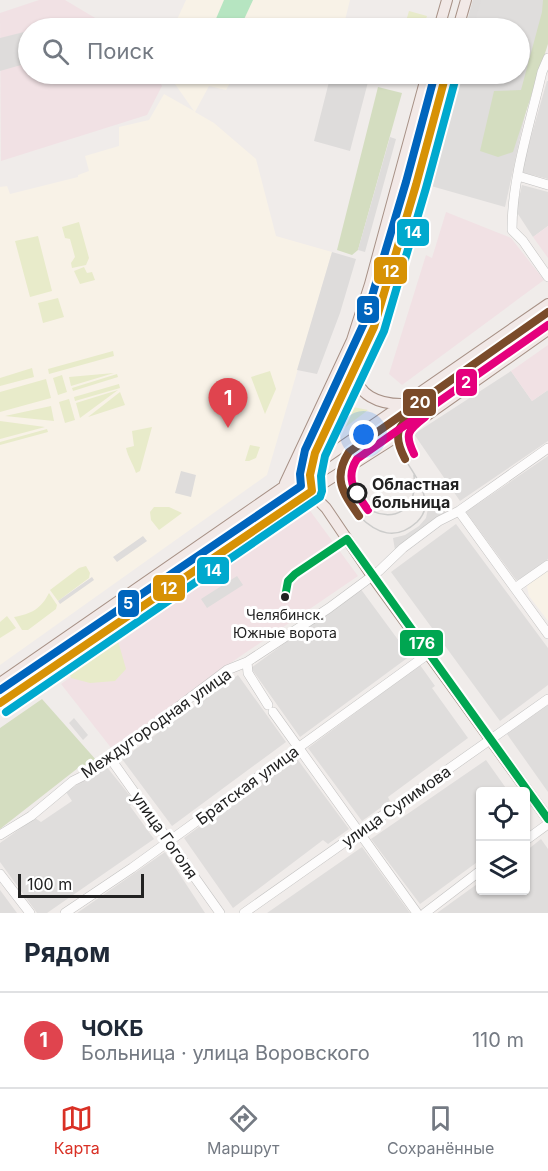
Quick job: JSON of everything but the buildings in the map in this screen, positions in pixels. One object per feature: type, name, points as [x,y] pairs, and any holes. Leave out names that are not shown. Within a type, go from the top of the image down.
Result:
[{"type":"main road","points":[[442,18],[447,0]]},
{"type":"main road","points":[[461,18],[466,0]]},
{"type":"main road","points":[[281,487],[352,340],[370,284],[424,84]]},
{"type":"main road","points":[[312,491],[311,467],[322,436],[358,365],[374,327],[444,84]]},
{"type":"main road","points":[[0,682],[548,304]]},
{"type":"main road","points":[[0,703],[289,505],[396,437],[548,330]]},
{"type":"main road","points":[[358,365],[357,378],[366,394],[388,405],[405,404]]},
{"type":"main road","points":[[281,487],[301,485],[312,491],[326,508],[372,576],[548,819]]},
{"type":"street","points":[[548,58],[518,176],[512,209],[512,230],[523,241],[548,276]]},
{"type":"street","points":[[518,176],[548,185]]},
{"type":"street","name":"Междугородная улица","points":[[0,835],[31,816],[73,781],[93,771],[227,670],[248,662],[328,608],[372,576],[439,521],[459,511],[548,448]]},
{"type":"street","points":[[459,511],[548,633]]},
{"type":"street","points":[[515,588],[548,565]]},
{"type":"street","name":"Братская улица","points":[[64,913],[170,840],[428,654]]},
{"type":"street","points":[[248,662],[248,673],[271,709],[417,913]]},
{"type":"street","name":"улица Сулимова","points":[[244,913],[548,699]]},
{"type":"street","name":"улица Гоголя","points":[[110,758],[220,913]]},
{"type":"street","points":[[530,837],[548,824]]},
{"type":"street","points":[[0,874],[30,913]]},
{"type":"street","points":[[425,913],[476,874]]},
{"type":"shaded area","points":[[39,0],[65,0],[95,18],[18,18],[18,84],[161,84],[147,115],[1,161],[0,13]]},
{"type":"shaded area","points":[[186,0],[350,0],[346,18],[178,18]]},
{"type":"shaded area","points":[[473,0],[548,0],[548,9],[505,207],[424,184],[451,84],[530,84],[530,18],[468,18]]},
{"type":"shaded area","points":[[473,0],[481,0],[476,18],[468,18]]},
{"type":"shaded area","points":[[18,34],[18,66],[0,71],[0,38]]},
{"type":"shaded area","points":[[548,81],[548,179],[521,172]]},
{"type":"shaded area","points":[[175,84],[229,84],[226,90],[209,86],[195,112],[214,123],[256,159],[276,236],[332,252],[267,475],[0,665],[0,187],[7,186],[10,194],[78,177],[89,171],[85,156],[119,146],[119,127],[149,120],[164,94],[194,111]]},
{"type":"shaded area","points":[[328,84],[367,84],[350,151],[314,141]]},
{"type":"shaded area","points":[[390,137],[396,139],[365,252],[358,250]]},
{"type":"shaded area","points":[[522,185],[548,192],[548,226],[533,237],[516,211]]},
{"type":"shaded area","points":[[446,212],[511,238],[544,280],[402,385],[389,374],[426,255],[432,258]]},
{"type":"shaded area","points":[[548,226],[548,258],[533,237]]},
{"type":"shaded area","points":[[332,252],[356,259],[340,313],[317,374],[297,370]]},
{"type":"shaded area","points":[[548,345],[548,390],[532,401],[511,371]]},
{"type":"shaded area","points":[[511,371],[532,401],[548,390],[548,441],[460,501],[414,434]]},
{"type":"shaded area","points":[[548,456],[548,559],[523,579],[516,580],[466,512]]},
{"type":"shaded area","points":[[181,471],[196,475],[191,497],[175,493]]},
{"type":"shaded area","points":[[430,499],[436,499],[446,513],[395,550],[393,538],[405,535],[419,526],[426,518]]},
{"type":"shaded area","points":[[308,508],[358,576],[232,662],[112,749],[61,684]]},
{"type":"shaded area","points":[[456,524],[548,648],[548,685],[500,721],[391,572]]},
{"type":"shaded area","points":[[143,536],[147,541],[117,562],[113,557]]},
{"type":"shaded area","points":[[548,568],[548,621],[529,596],[527,587]]},
{"type":"shaded area","points":[[237,576],[243,585],[207,608],[201,599]]},
{"type":"shaded area","points":[[92,577],[94,580],[60,604],[58,601]]},
{"type":"shaded area","points":[[360,588],[410,656],[300,737],[251,668]]},
{"type":"shaded area","points":[[420,665],[435,686],[432,688],[468,738],[388,797],[390,801],[362,821],[308,748]]},
{"type":"shaded area","points":[[238,675],[286,742],[172,826],[122,759]]},
{"type":"shaded area","points":[[548,705],[548,792],[507,734]]},
{"type":"shaded area","points":[[74,718],[88,735],[83,740],[69,723]]},
{"type":"shaded area","points":[[295,756],[349,829],[328,844],[323,840],[233,908],[184,838]]},
{"type":"shaded area","points":[[486,760],[505,787],[476,787],[476,863],[420,904],[371,839]]},
{"type":"shaded area","points":[[106,766],[135,802],[130,806],[154,839],[47,913],[37,913],[0,862],[0,843],[35,818],[41,822],[72,801],[66,792]]},
{"type":"shaded area","points":[[541,839],[548,849],[548,913],[437,913],[476,885],[476,895],[530,895],[530,848]]},
{"type":"shaded area","points":[[362,847],[410,913],[267,913]]},
{"type":"shaded area","points":[[165,852],[205,913],[77,913]]},
{"type":"shaded area","points":[[0,890],[17,913],[0,913]]},
{"type":"green space","points":[[224,0],[253,0],[245,18],[216,18]]},
{"type":"green space","points":[[543,0],[548,0],[548,44],[513,152],[498,157],[480,151],[494,91],[521,90],[523,84],[530,84],[530,57]]},
{"type":"green space","points":[[409,11],[427,16],[426,18],[407,18]]},
{"type":"green space","points":[[378,87],[402,93],[358,250],[352,255],[337,250]]},
{"type":"green space","points":[[79,222],[89,258],[86,265],[72,268],[71,263],[75,257],[70,239],[65,238],[62,227]]},
{"type":"green space","points":[[38,236],[52,291],[30,297],[15,241]]},
{"type":"green space","points":[[84,267],[87,273],[92,272],[95,280],[80,284],[74,271]]},
{"type":"green space","points":[[58,298],[64,317],[43,323],[38,303]]},
{"type":"green space","points":[[113,351],[114,356],[49,374],[48,369]]},
{"type":"green space","points":[[32,368],[34,377],[0,386],[0,378]]},
{"type":"green space","points":[[270,371],[276,389],[265,414],[251,377]]},
{"type":"green space","points":[[114,373],[71,386],[69,377]]},
{"type":"green space","points":[[117,374],[118,377],[73,391],[72,388]]},
{"type":"green space","points":[[62,375],[67,392],[58,395],[53,378]]},
{"type":"green space","points":[[46,379],[51,398],[0,412],[0,392]]},
{"type":"green space","points":[[119,384],[120,388],[75,401],[74,397]]},
{"type":"green space","points":[[118,390],[80,418],[76,403]]},
{"type":"green space","points":[[120,392],[125,405],[88,417]]},
{"type":"green space","points":[[69,399],[75,420],[65,423],[59,402]]},
{"type":"green space","points":[[51,406],[54,421],[5,416]]},
{"type":"green space","points":[[353,407],[368,410],[339,432]]},
{"type":"green space","points":[[0,421],[45,427],[0,439]]},
{"type":"green space","points":[[152,427],[140,471],[136,473],[126,448],[134,446],[132,431]]},
{"type":"green space","points":[[47,429],[48,432],[0,445],[0,442]]},
{"type":"green space","points":[[250,445],[260,447],[256,458],[245,461]]},
{"type":"green space","points":[[154,507],[169,507],[182,513],[159,530],[151,520],[150,512]]},
{"type":"green space","points":[[86,566],[90,573],[89,578],[58,601],[50,590],[79,568]]},
{"type":"green space","points":[[49,593],[57,605],[56,609],[28,630],[22,630],[14,617],[35,610]]},
{"type":"green space","points":[[7,616],[16,628],[0,638],[0,622]]},
{"type":"green space","points":[[118,641],[126,669],[115,681],[90,683],[71,678],[70,675]]},
{"type":"green space","points":[[42,699],[97,761],[78,768],[0,829],[0,728]]},
{"type":"tram line","points":[[361,443],[350,466],[350,486],[358,501],[372,511],[388,515],[402,511],[412,498],[414,475]]},
{"type":"tram line","points":[[359,516],[373,527],[387,533],[402,532],[419,520],[425,505],[423,490],[405,459]]},
{"type":"transit line","name":"5","points":[[0,690],[301,486],[300,474],[305,450],[364,323],[432,84]]},
{"type":"transit line","name":"12","points":[[0,703],[312,491],[310,475],[315,453],[374,327],[443,84]]},
{"type":"transit line","name":"14","points":[[6,712],[320,497],[325,456],[384,331],[454,84]]},
{"type":"transit line","name":"20","points":[[359,516],[348,500],[340,478],[349,452],[548,312]]},
{"type":"transit line","name":"2","points":[[368,510],[353,486],[353,466],[357,459],[548,325]]},
{"type":"transit line","name":"20","points":[[405,459],[399,443],[399,431],[401,425],[419,409]]},
{"type":"transit line","name":"2","points":[[414,454],[409,442],[409,433],[425,417]]},
{"type":"transit line","name":"176","points":[[285,597],[288,581],[295,574],[347,539],[548,819]]},
{"type":"place","name":"ЧОКБ","points":[[228,428]]},
{"type":"place","name":"Областная больница","points":[[357,493]]},
{"type":"place","name":"Челябинск. Южные ворота","points":[[285,597]]}]
